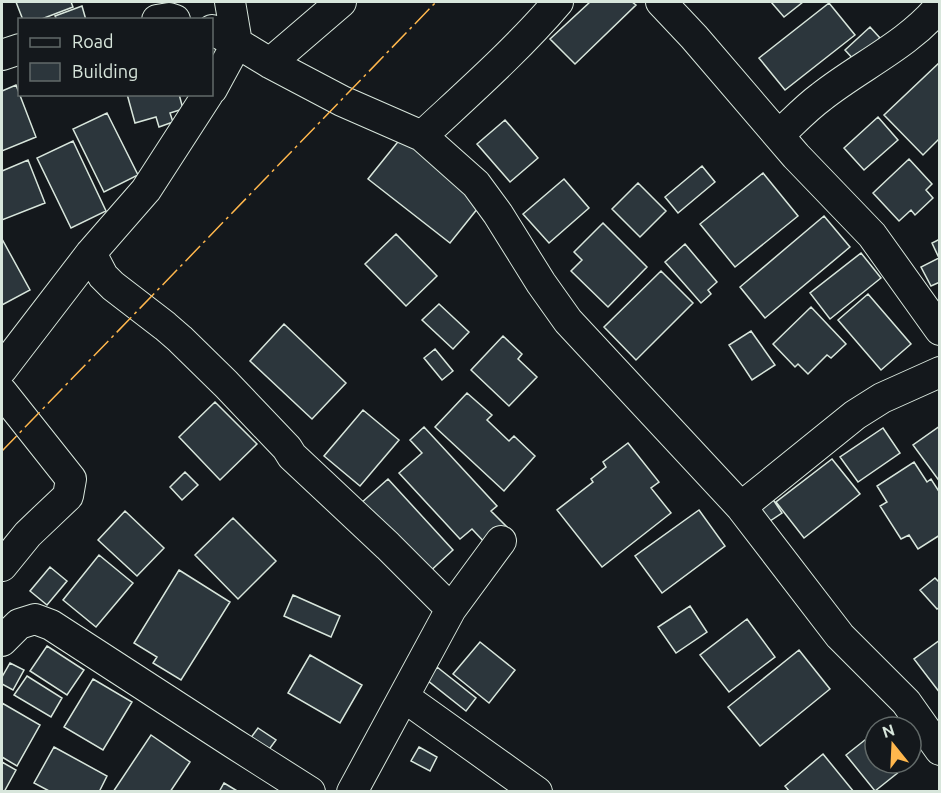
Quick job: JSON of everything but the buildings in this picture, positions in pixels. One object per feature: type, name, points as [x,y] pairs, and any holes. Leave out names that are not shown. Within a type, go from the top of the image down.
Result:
[{"type":"street","points":[[213,85],[230,2]]},
{"type":"street","points":[[270,63],[341,2]]},
{"type":"street","points":[[422,136],[504,59],[558,2]]},
{"type":"street","points":[[661,2],[796,156],[872,235],[939,330]]},
{"type":"street","points":[[779,135],[820,97],[898,44],[930,18],[939,6]]},
{"type":"street","points":[[224,37],[342,101],[422,136],[476,184],[568,321],[741,507],[840,636],[906,702],[939,750]]},
{"type":"street","points":[[2,55],[18,50]]},
{"type":"street","points":[[2,369],[91,253],[146,190],[207,96]]},
{"type":"street","points":[[91,253],[103,276],[113,286],[165,326],[211,369],[292,456],[451,609]]},
{"type":"street","points":[[741,507],[855,415],[882,398],[939,372]]},
{"type":"street","points":[[2,392],[71,479],[68,496],[28,534],[2,566]]},
{"type":"street","points":[[352,792],[451,609],[501,541]]},
{"type":"street","points":[[5,630],[35,619],[51,625],[310,792]]},
{"type":"street","points":[[404,697],[537,792]]},
{"type":"power","points":[[2,451],[436,2]]}]
